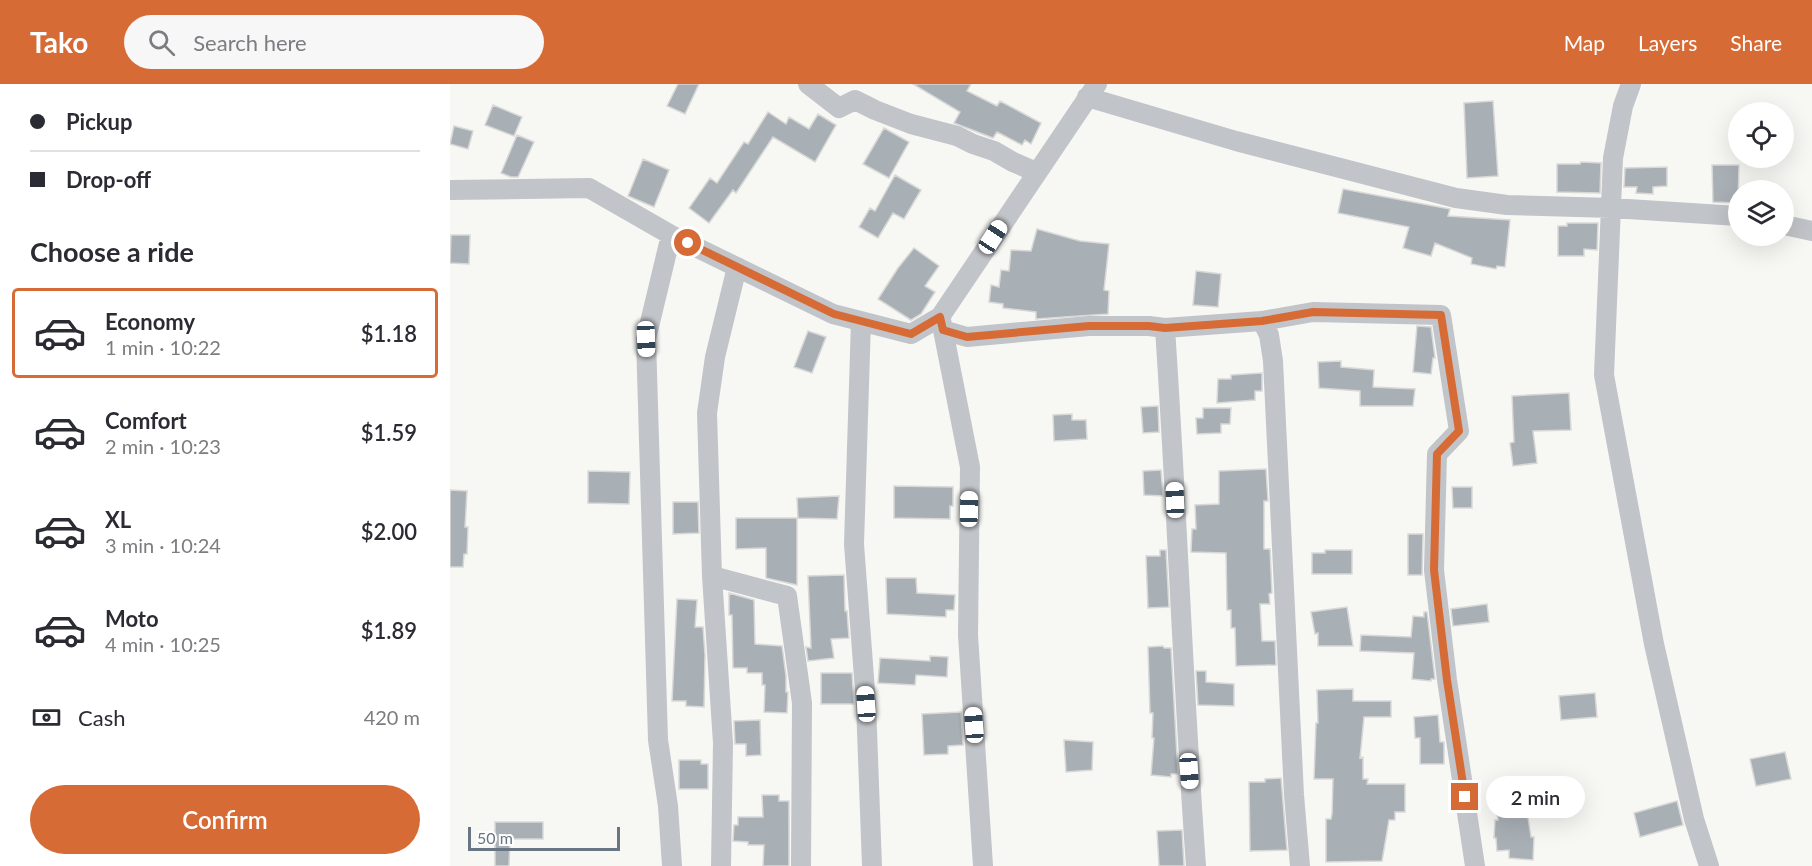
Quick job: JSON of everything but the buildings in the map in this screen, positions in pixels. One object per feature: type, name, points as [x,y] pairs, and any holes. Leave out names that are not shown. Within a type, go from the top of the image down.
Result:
[{"type":"street","points":[[808,84],[839,108],[855,100],[911,124],[957,136],[1036,172]]},
{"type":"street","points":[[1631,84],[1623,106],[1613,158],[1604,375],[1654,644],[1694,819],[1709,866]]},
{"type":"street","points":[[450,190],[589,188],[671,235],[834,314],[911,334],[942,323],[1036,172],[1092,90],[1236,141],[1456,198],[1507,205],[1612,208],[1728,215]]},
{"type":"street","points":[[1794,227],[1812,231]]},
{"type":"street","points":[[671,235],[646,339],[658,740],[668,806],[672,866]]},
{"type":"street","points":[[721,866],[723,743],[712,576],[707,413],[715,357],[737,267]]},
{"type":"street","points":[[942,323],[967,337],[1089,326],[1165,328],[1262,321],[1313,312],[1441,315],[1459,431],[1437,454],[1434,570],[1447,680],[1475,866]]},
{"type":"street","points":[[861,321],[854,544],[865,693],[872,866]]},
{"type":"street","points":[[1262,321],[1269,335],[1273,361],[1294,795],[1300,866]]},
{"type":"street","points":[[942,323],[970,467],[968,635],[983,866]]},
{"type":"street","points":[[1165,328],[1172,423],[1187,747],[1196,866]]},
{"type":"street","points":[[712,576],[787,596],[802,703],[801,866]]},
{"type":"route","points":[[688,243],[834,314],[911,334],[940,317],[943,330],[967,337],[1089,326],[1165,328],[1262,321],[1313,312],[1441,315],[1459,431],[1437,454],[1434,570],[1447,680],[1465,797]]}]
